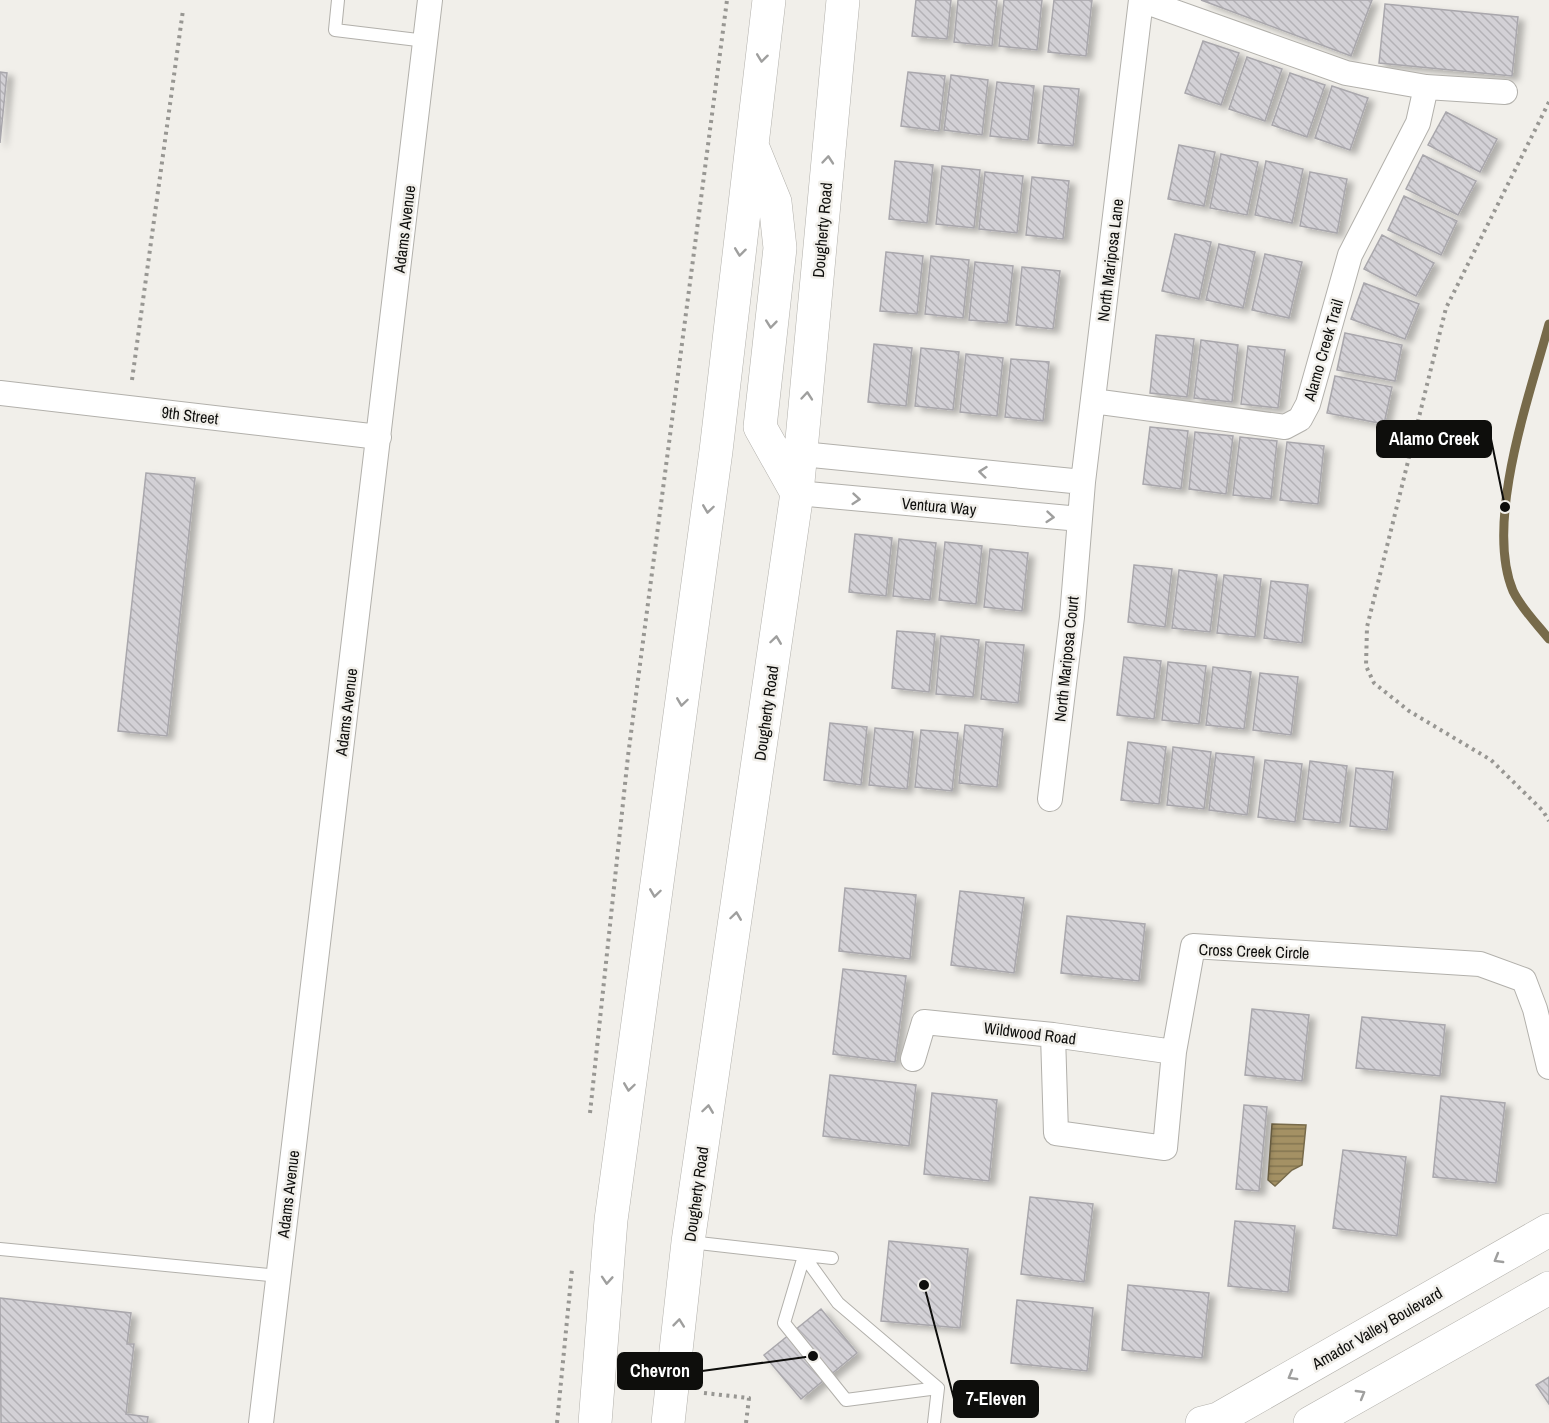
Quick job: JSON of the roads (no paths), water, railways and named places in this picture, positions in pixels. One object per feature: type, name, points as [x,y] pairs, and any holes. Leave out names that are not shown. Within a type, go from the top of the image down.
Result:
[{"type":"main road","points":[[595,1423],[611,1220],[716,451],[769,0]]},
{"type":"main road","name":"Dougherty Road","points":[[668,1423],[688,1242],[798,493],[843,0]]},
{"type":"main road","points":[[752,145],[775,202],[780,248],[760,427],[798,493]]},
{"type":"main road","name":"Amador Valley Boulevard","points":[[1202,1423],[1218,1419],[1549,1230]]},
{"type":"main road","points":[[1310,1423],[1549,1288]]},
{"type":"street","name":"Adams Avenue","points":[[261,1423],[430,0]]},
{"type":"street","points":[[1141,0],[1346,73],[1426,87],[1505,92]]},
{"type":"street","name":"North Mariposa Lane","points":[[1080,519],[1141,0]]},
{"type":"street","name":"Alamo Creek Trail","points":[[1093,401],[1285,427],[1300,419],[1308,404],[1350,255],[1418,123],[1426,87]]},
{"type":"street","name":"9th Street","points":[[0,393],[379,437]]},
{"type":"street","points":[[802,454],[1083,482]]},
{"type":"street","name":"Ventura Way","points":[[798,493],[1080,519]]},
{"type":"street","name":"North Mariposa Court","points":[[1050,799],[1080,519]]},
{"type":"street","name":"Cross Creek Circle","points":[[1053,1035],[1056,1133],[1165,1148],[1174,1052],[1193,945],[1480,964],[1524,980],[1535,1009],[1549,1067]]},
{"type":"street","name":"Wildwood Road","points":[[913,1059],[924,1022],[1053,1035],[1174,1052]]},
{"type":"lane","points":[[338,0],[335,30],[426,41]]},
{"type":"lane","points":[[688,1242],[832,1258]]},
{"type":"lane","points":[[0,1249],[279,1276]]},
{"type":"lane","points":[[804,1256],[838,1303],[938,1388]]},
{"type":"lane","points":[[804,1256],[784,1323],[846,1400],[938,1388]]},
{"type":"lane","points":[[934,1423],[938,1388]]},
{"type":"waterway","points":[[1549,324],[1513,458],[1504,530],[1505,563],[1513,591],[1549,639]]},
{"type":"place","name":"Alamo Creek","points":[[1505,507]]},
{"type":"place","name":"7-Eleven","points":[[924,1285]]},
{"type":"place","name":"Chevron","points":[[813,1356]]}]
